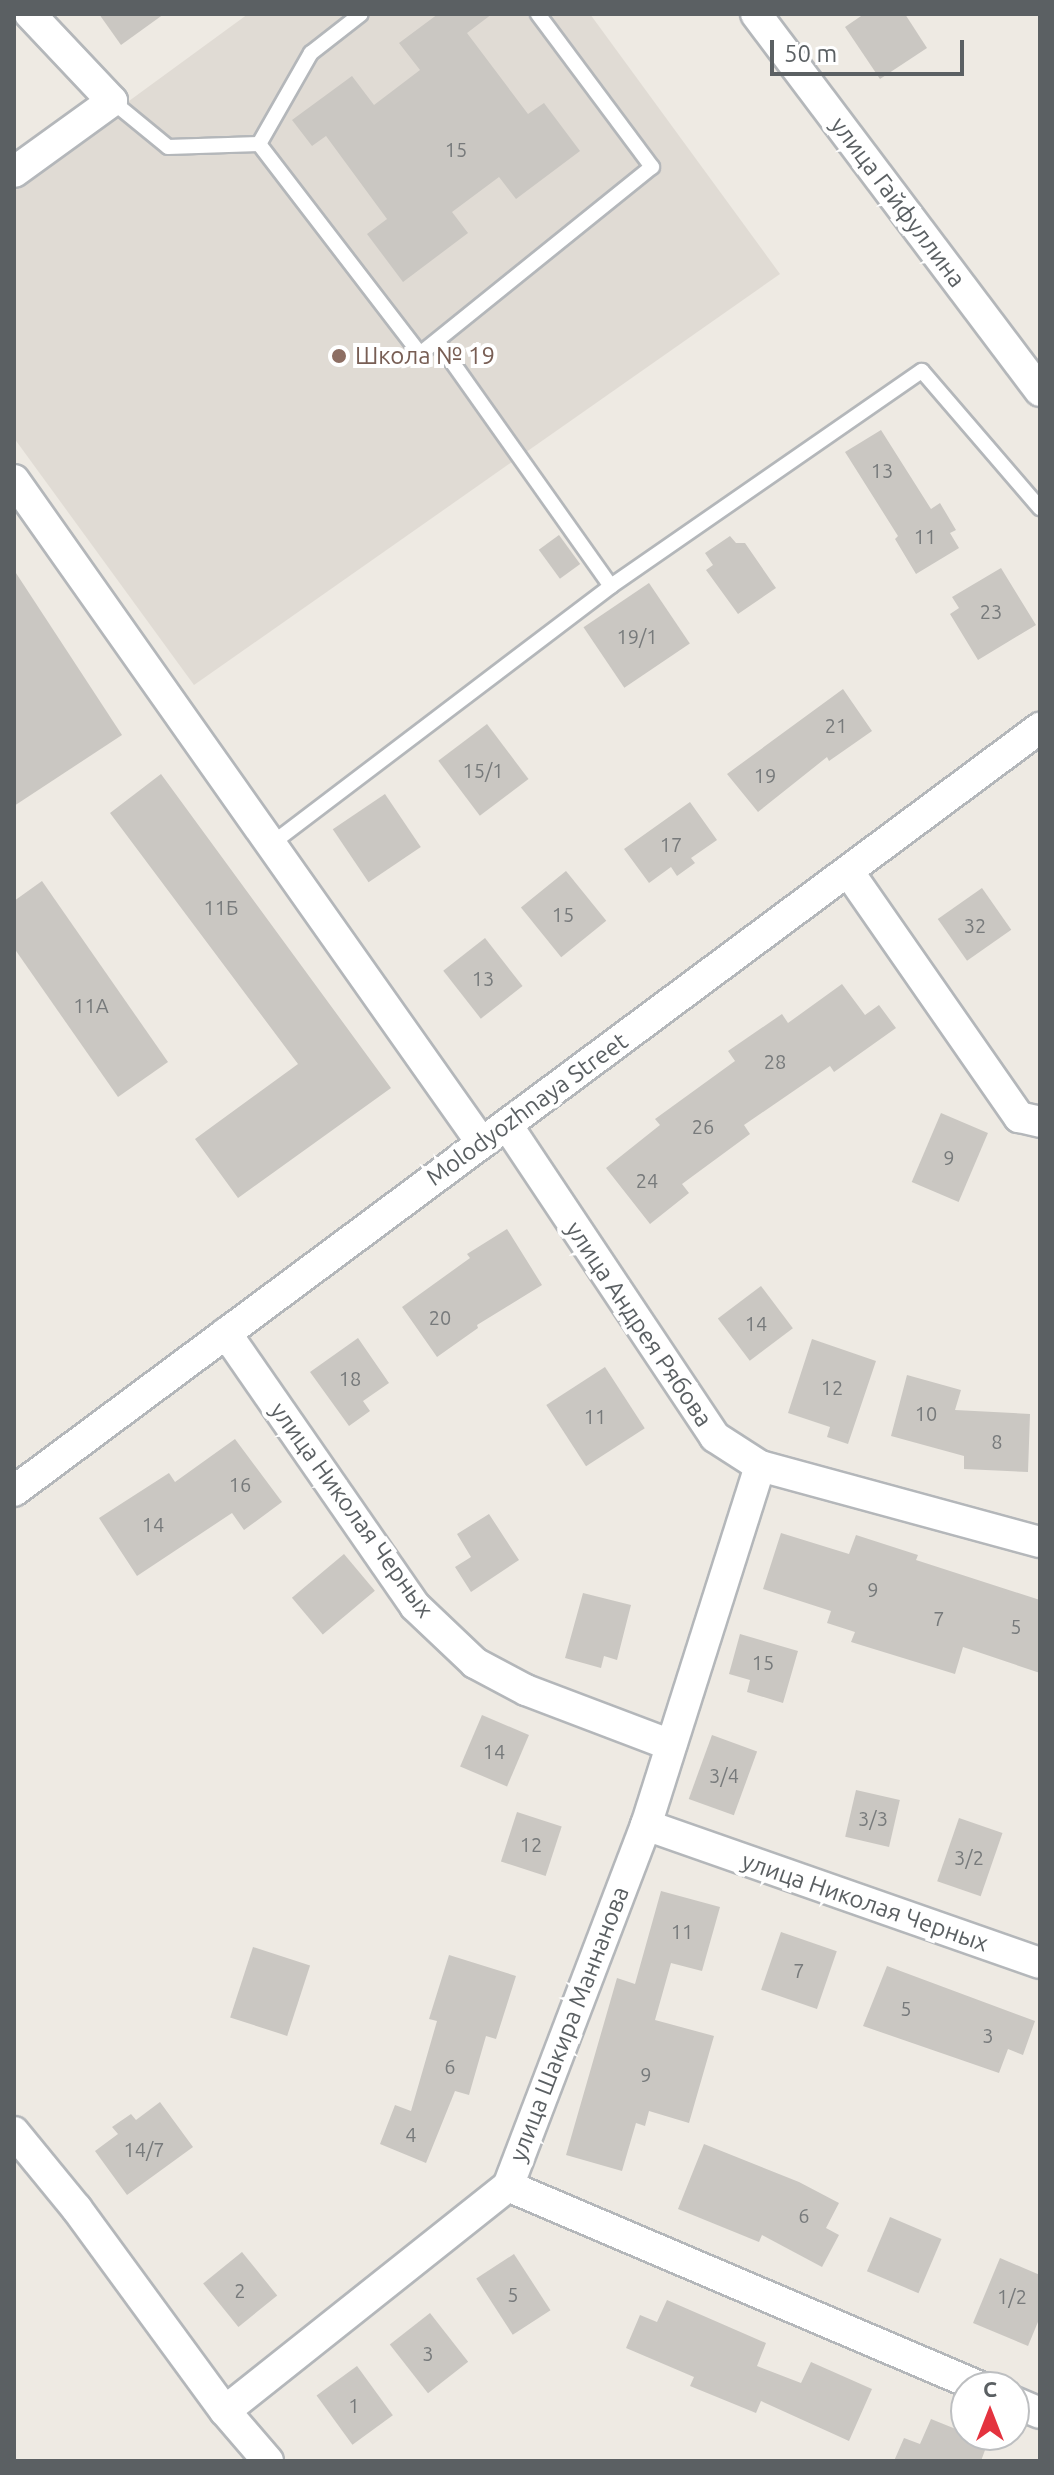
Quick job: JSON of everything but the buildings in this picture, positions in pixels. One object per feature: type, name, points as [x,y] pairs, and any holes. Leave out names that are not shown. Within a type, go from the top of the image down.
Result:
[{"type":"street","points":[[14,172],[112,101],[30,14]]},
{"type":"street","name":"улица Гайфуллина","points":[[756,14],[1040,391]]},
{"type":"street","points":[[14,480],[481,1142]]},
{"type":"street","name":"Molodyozhnaya Street","points":[[14,1491],[1040,728]]},
{"type":"street","points":[[848,871],[1019,1117],[1040,1122]]},
{"type":"street","name":"улица Андрея Рябова","points":[[507,1125],[715,1437],[760,1466],[1040,1542]]},
{"type":"street","name":"улица Николая Черных","points":[[226,1333],[415,1606],[475,1663],[526,1690],[671,1745]]},
{"type":"street","name":"улица Шакира Маннанова","points":[[760,1466],[646,1825],[508,2186],[950,2374]]},
{"type":"street","name":"улица Николая Черных","points":[[646,1825],[1040,1963]]},
{"type":"street","points":[[14,2132],[77,2209],[225,2411],[268,2461]]},
{"type":"street","points":[[225,2411],[508,2186]]},
{"type":"lane","points":[[259,144],[311,53],[361,14]]},
{"type":"lane","points":[[259,144],[420,354],[652,167],[538,14]]},
{"type":"lane","points":[[112,101],[168,147],[259,144]]},
{"type":"lane","points":[[438,342],[611,586]]},
{"type":"lane","points":[[269,845],[611,586],[922,371],[1040,508]]},
{"type":"shaded area","name":"Школа № 19","points":[[248,14],[590,14],[780,274],[194,685],[14,438],[14,185]]},
{"type":"place","name":"Школа № 19","points":[[339,356]]}]
